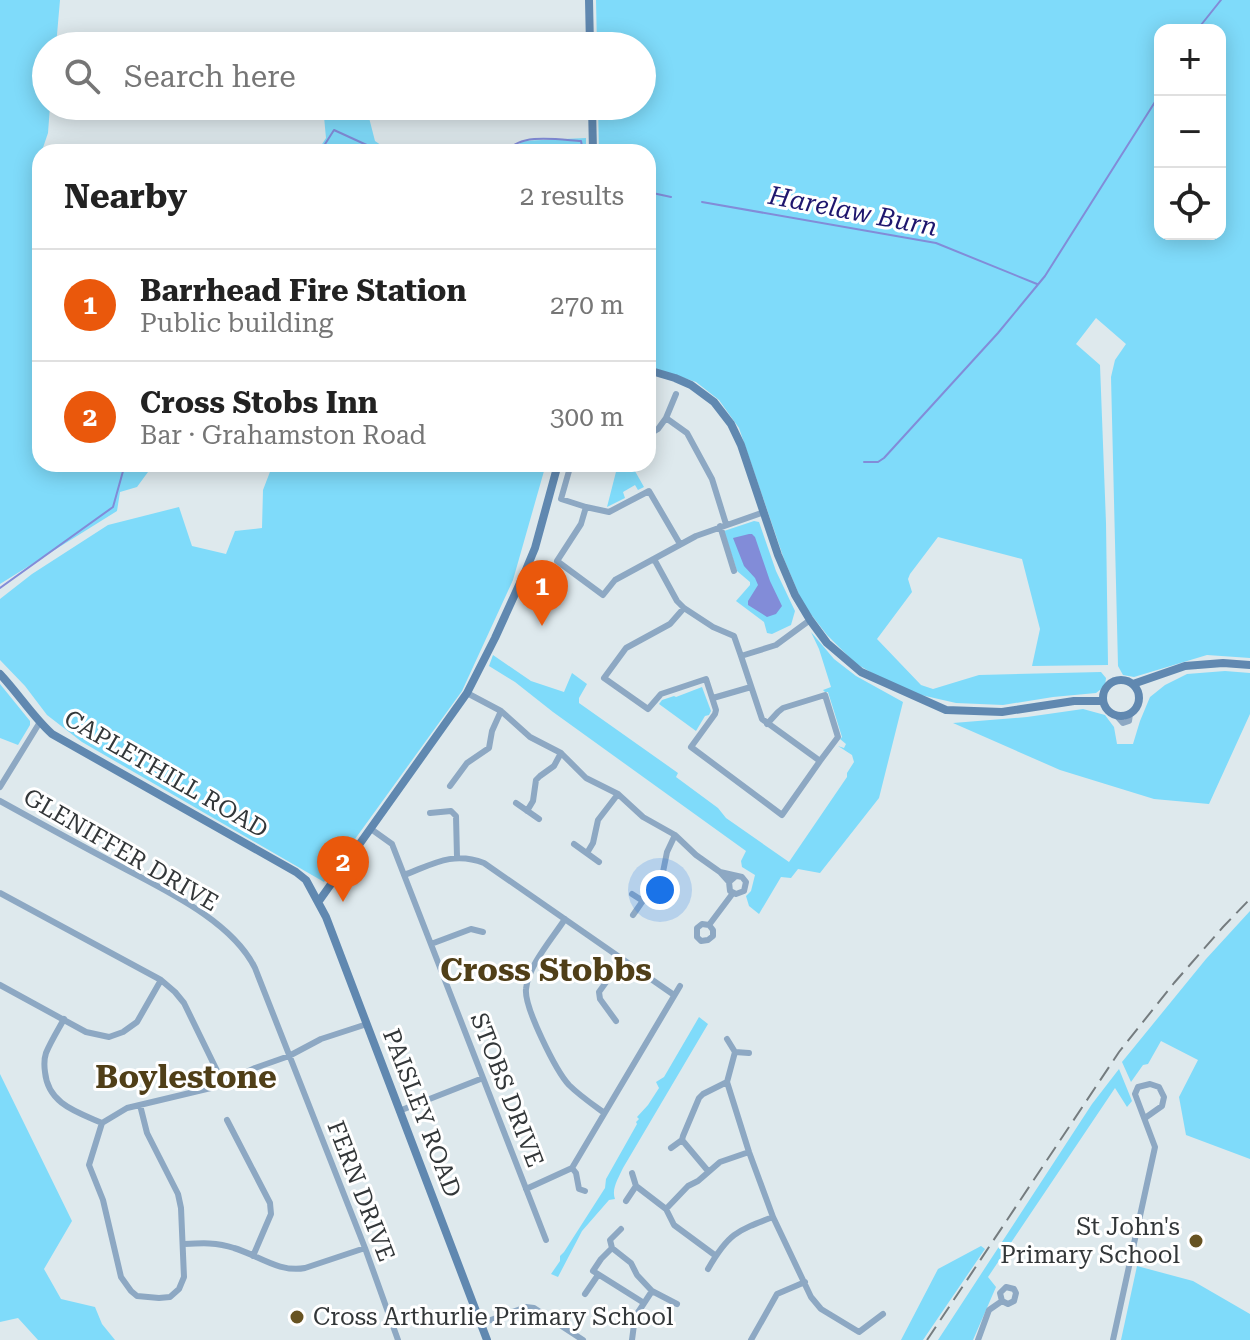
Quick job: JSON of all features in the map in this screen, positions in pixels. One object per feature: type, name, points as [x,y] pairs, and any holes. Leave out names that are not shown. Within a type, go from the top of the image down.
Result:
[{"type":"main road","points":[[589,0],[590,32]]},
{"type":"main road","points":[[592,120],[593,144]]},
{"type":"main road","points":[[656,372],[691,385],[721,410],[737,434],[787,579],[827,643],[861,672],[946,710],[1002,712],[1074,701],[1103,701]]},
{"type":"main road","points":[[319,901],[467,693],[535,548],[556,472]]},
{"type":"main road","points":[[1133,684],[1185,666],[1223,663],[1250,665]]},
{"type":"main road","name":"CAPLETHILL ROAD","points":[[0,674],[52,734],[296,872],[306,880],[319,901]]},
{"type":"main road","points":[[1122,680],[1133,684],[1140,700],[1135,710],[1125,716],[1109,711],[1103,701],[1106,688],[1122,680]]},
{"type":"main road","name":"PAISLEY ROAD","points":[[319,901],[487,1340]]},
{"type":"street","points":[[656,430],[666,418],[676,394]]},
{"type":"street","points":[[666,418],[687,433],[712,479],[734,571]]},
{"type":"street","points":[[569,472],[561,499],[586,507],[609,512],[649,491],[680,544]]},
{"type":"street","points":[[586,507],[578,530],[557,561],[603,595],[615,580],[680,544],[723,525],[764,512]]},
{"type":"street","points":[[654,559],[684,608],[713,627],[732,634],[761,718],[820,761]]},
{"type":"street","points":[[684,608],[670,624],[626,648],[604,678],[648,709],[661,694],[706,679],[716,710],[691,747],[782,815],[838,737],[825,695],[783,708],[767,724]]},
{"type":"street","points":[[741,656],[776,645],[810,620]]},
{"type":"street","points":[[713,698],[751,687]]},
{"type":"street","points":[[467,693],[501,711],[530,737],[561,753],[586,778],[618,794],[643,817],[675,835],[720,872],[733,893],[744,891],[746,885],[742,875]]},
{"type":"street","points":[[450,786],[471,759],[489,748],[501,711]]},
{"type":"street","points":[[0,787],[3,774],[40,722]]},
{"type":"street","points":[[527,811],[533,801],[536,780],[554,766],[561,753]]},
{"type":"street","points":[[460,771],[470,778]]},
{"type":"street","points":[[587,853],[593,843],[598,820],[618,794]]},
{"type":"street","name":"GLENIFFER DRIVE","points":[[0,801],[182,901],[225,930],[249,956],[289,1056]]},
{"type":"street","points":[[516,803],[539,819]]},
{"type":"street","points":[[430,813],[451,811],[456,816],[457,857]]},
{"type":"street","name":"STOBS DRIVE","points":[[371,829],[392,844],[546,1240]]},
{"type":"street","points":[[633,915],[663,872],[675,835]]},
{"type":"street","points":[[574,844],[599,862]]},
{"type":"street","points":[[404,875],[448,858],[467,858],[484,863],[674,995]]},
{"type":"street","points":[[720,872],[742,875]]},
{"type":"street","points":[[729,882],[742,875]]},
{"type":"street","points":[[0,893],[161,980],[184,1003],[223,1083]]},
{"type":"street","points":[[709,925],[733,893]]},
{"type":"street","points":[[632,894],[643,901]]},
{"type":"street","points":[[565,919],[530,972],[526,999],[529,1011],[564,1078],[603,1112]]},
{"type":"street","points":[[431,944],[471,929],[483,932]]},
{"type":"street","points":[[616,1021],[600,999],[599,992],[622,960]]},
{"type":"street","points":[[0,985],[86,1032],[109,1037],[137,1022],[161,980]]},
{"type":"street","points":[[526,1189],[572,1168],[680,986]]},
{"type":"street","points":[[64,1019],[45,1055],[45,1077],[50,1091],[56,1100],[70,1109],[102,1123]]},
{"type":"street","points":[[140,1105],[147,1133],[178,1194],[181,1208],[184,1277],[179,1289],[170,1297],[137,1296],[121,1277],[103,1200],[89,1165],[102,1123],[115,1114],[140,1105],[188,1095],[223,1083],[289,1056],[321,1039],[367,1024]]},
{"type":"street","points":[[727,1039],[735,1052],[727,1082],[773,1217],[811,1297],[821,1309],[859,1332]]},
{"type":"street","points":[[735,1052],[749,1053]]},
{"type":"street","name":"FERN DRIVE","points":[[289,1056],[398,1340]]},
{"type":"street","points":[[399,1111],[483,1078]]},
{"type":"street","points":[[671,1148],[682,1140],[699,1098],[727,1082]]},
{"type":"street","points":[[1113,1340],[1155,1147],[1135,1094],[1138,1087],[1150,1084],[1159,1087],[1164,1097],[1162,1106],[1145,1118]]},
{"type":"street","points":[[227,1120],[270,1203],[271,1214],[253,1256]]},
{"type":"street","points":[[682,1140],[708,1171]]},
{"type":"street","points":[[666,1209],[688,1186],[720,1162],[749,1152]]},
{"type":"street","points":[[572,1168],[579,1189],[585,1191]]},
{"type":"street","points":[[632,1173],[636,1186],[666,1209],[674,1225],[716,1256]]},
{"type":"street","points":[[626,1201],[636,1186]]},
{"type":"street","points":[[708,1269],[733,1234],[773,1217]]},
{"type":"street","points":[[621,1229],[610,1240],[612,1248],[631,1263],[652,1291],[677,1304]]},
{"type":"street","points":[[184,1244],[217,1243],[295,1270],[365,1248]]},
{"type":"street","points":[[612,1248],[593,1271],[644,1303]]},
{"type":"street","points":[[585,1294],[598,1275]]},
{"type":"street","points":[[751,1340],[777,1294],[805,1282]]},
{"type":"street","points":[[632,1340],[635,1317],[652,1291]]},
{"type":"street","points":[[978,1340],[989,1310],[1002,1301]]},
{"type":"street","points":[[480,1324],[526,1307],[534,1308],[583,1340]]},
{"type":"street","points":[[854,1340],[859,1332],[883,1314]]},
{"type":"shaded area","points":[[0,0],[60,0],[57,32],[32,32],[32,120],[49,120],[44,144],[32,144],[32,472],[148,472],[137,487],[120,492],[117,511],[0,584]]},
{"type":"shaded area","points":[[596,0],[1250,0],[1250,658],[1207,655],[1134,677],[1123,675],[1118,666],[1111,377],[1115,360],[1126,344],[1096,318],[1076,344],[1100,365],[1108,665],[1032,666],[1040,629],[1022,559],[938,537],[910,574],[908,579],[912,592],[877,639],[921,685],[933,689],[979,675],[1101,672],[1106,678],[1105,686],[1096,693],[1003,705],[956,703],[921,695],[884,680],[855,663],[827,635],[803,604],[784,559],[739,428],[719,400],[696,382],[656,369],[656,144],[599,144],[598,120],[656,120],[656,32],[597,32]]},
{"type":"shaded area","points":[[324,120],[370,120],[375,141],[379,144],[322,144],[326,138]]},
{"type":"shaded area","points":[[586,138],[586,144],[519,144],[521,141]]},
{"type":"shaded area","points":[[270,472],[544,472],[513,580],[462,691],[324,882],[82,742],[47,715],[0,660],[0,599],[32,574],[108,525],[179,507],[192,546],[226,554],[235,531],[262,528],[263,490]]},
{"type":"shaded area","points":[[616,472],[636,472],[644,487],[638,490],[635,485],[623,492],[625,498],[607,507]]},
{"type":"shaded area","points":[[759,522],[776,571],[795,611],[791,625],[772,634],[767,633],[764,622],[736,601],[750,582],[737,571],[724,531]]},
{"type":"shaded area","points":[[749,534],[755,537],[782,606],[776,614],[767,617],[748,605],[758,585],[744,566],[733,538]]},
{"type":"shaded area","points":[[811,632],[834,659],[856,676],[903,702],[879,798],[820,873],[798,869],[791,878],[781,877],[759,914],[749,906],[746,896],[751,891],[755,875],[742,867],[741,861],[746,851],[489,666],[493,655],[531,681],[564,692],[572,673],[587,684],[579,703],[678,773],[676,777],[718,808],[726,818],[789,862],[854,762],[852,755],[838,746],[844,748],[846,744],[840,739],[842,737],[828,692],[823,690],[831,687]]},
{"type":"shaded area","points":[[1250,673],[1250,714],[1209,804],[1154,799],[1060,770],[953,723],[1083,709],[1105,715],[1114,727],[1117,744],[1133,744],[1150,697],[1165,685],[1187,674]]},
{"type":"shaded area","points":[[0,684],[30,721],[18,745],[0,738]]},
{"type":"shaded area","points":[[702,687],[711,711],[696,731],[659,704],[662,700]]},
{"type":"shaded area","points":[[1250,911],[1250,1159],[1186,1135],[1179,1097],[1198,1060],[1161,1041],[1148,1064],[1143,1065],[1131,1082],[1122,1062],[1206,959]]},
{"type":"shaded area","points":[[699,1017],[708,1024],[623,1168],[615,1187],[615,1199],[609,1200],[582,1231],[558,1277],[551,1274],[605,1188],[606,1179],[637,1124],[637,1117],[659,1088],[656,1082],[664,1077]]},
{"type":"shaded area","points":[[1119,1069],[1132,1101],[1127,1107],[1115,1088],[988,1277],[996,1287],[973,1340],[938,1340],[1092,1104]]},
{"type":"shaded area","points":[[0,1074],[72,1221],[44,1269],[61,1299],[95,1307],[102,1324],[115,1340],[38,1340],[18,1318],[0,1322]]},
{"type":"shaded area","points":[[981,1246],[985,1249],[923,1340],[901,1340],[938,1269]]},
{"type":"shaded area","points":[[1137,1266],[1193,1281],[1250,1314],[1250,1340],[1121,1340]]},
{"type":"waterway","points":[[1202,24],[1221,0]]},
{"type":"waterway","points":[[864,462],[878,462],[884,458],[998,333],[1045,276],[1159,96]]},
{"type":"waterway","points":[[325,144],[334,130],[365,144]]},
{"type":"waterway","points":[[517,144],[530,139],[581,141],[582,144]]},
{"type":"waterway","points":[[656,194],[671,197]]},
{"type":"waterway","name":"Harelaw Burn","points":[[702,202],[936,243],[1037,284]]},
{"type":"waterway","points":[[0,588],[113,507],[123,472]]},
{"type":"railway","points":[[927,1340],[1119,1052],[1174,983],[1250,899]]},
{"type":"place","name":"Barrhead Fire Station","points":[[542,626]]},
{"type":"place","name":"Cross Stobs Inn","points":[[343,902]]},
{"type":"place","name":"St John's Primary School","points":[[1196,1241]]},
{"type":"place","name":"Cross Arthurlie Primary School","points":[[297,1317]]},
{"type":"district","name":"Cross Stobbs","points":[[546,970]]},
{"type":"district","name":"Boylestone","points":[[186,1077]]}]
